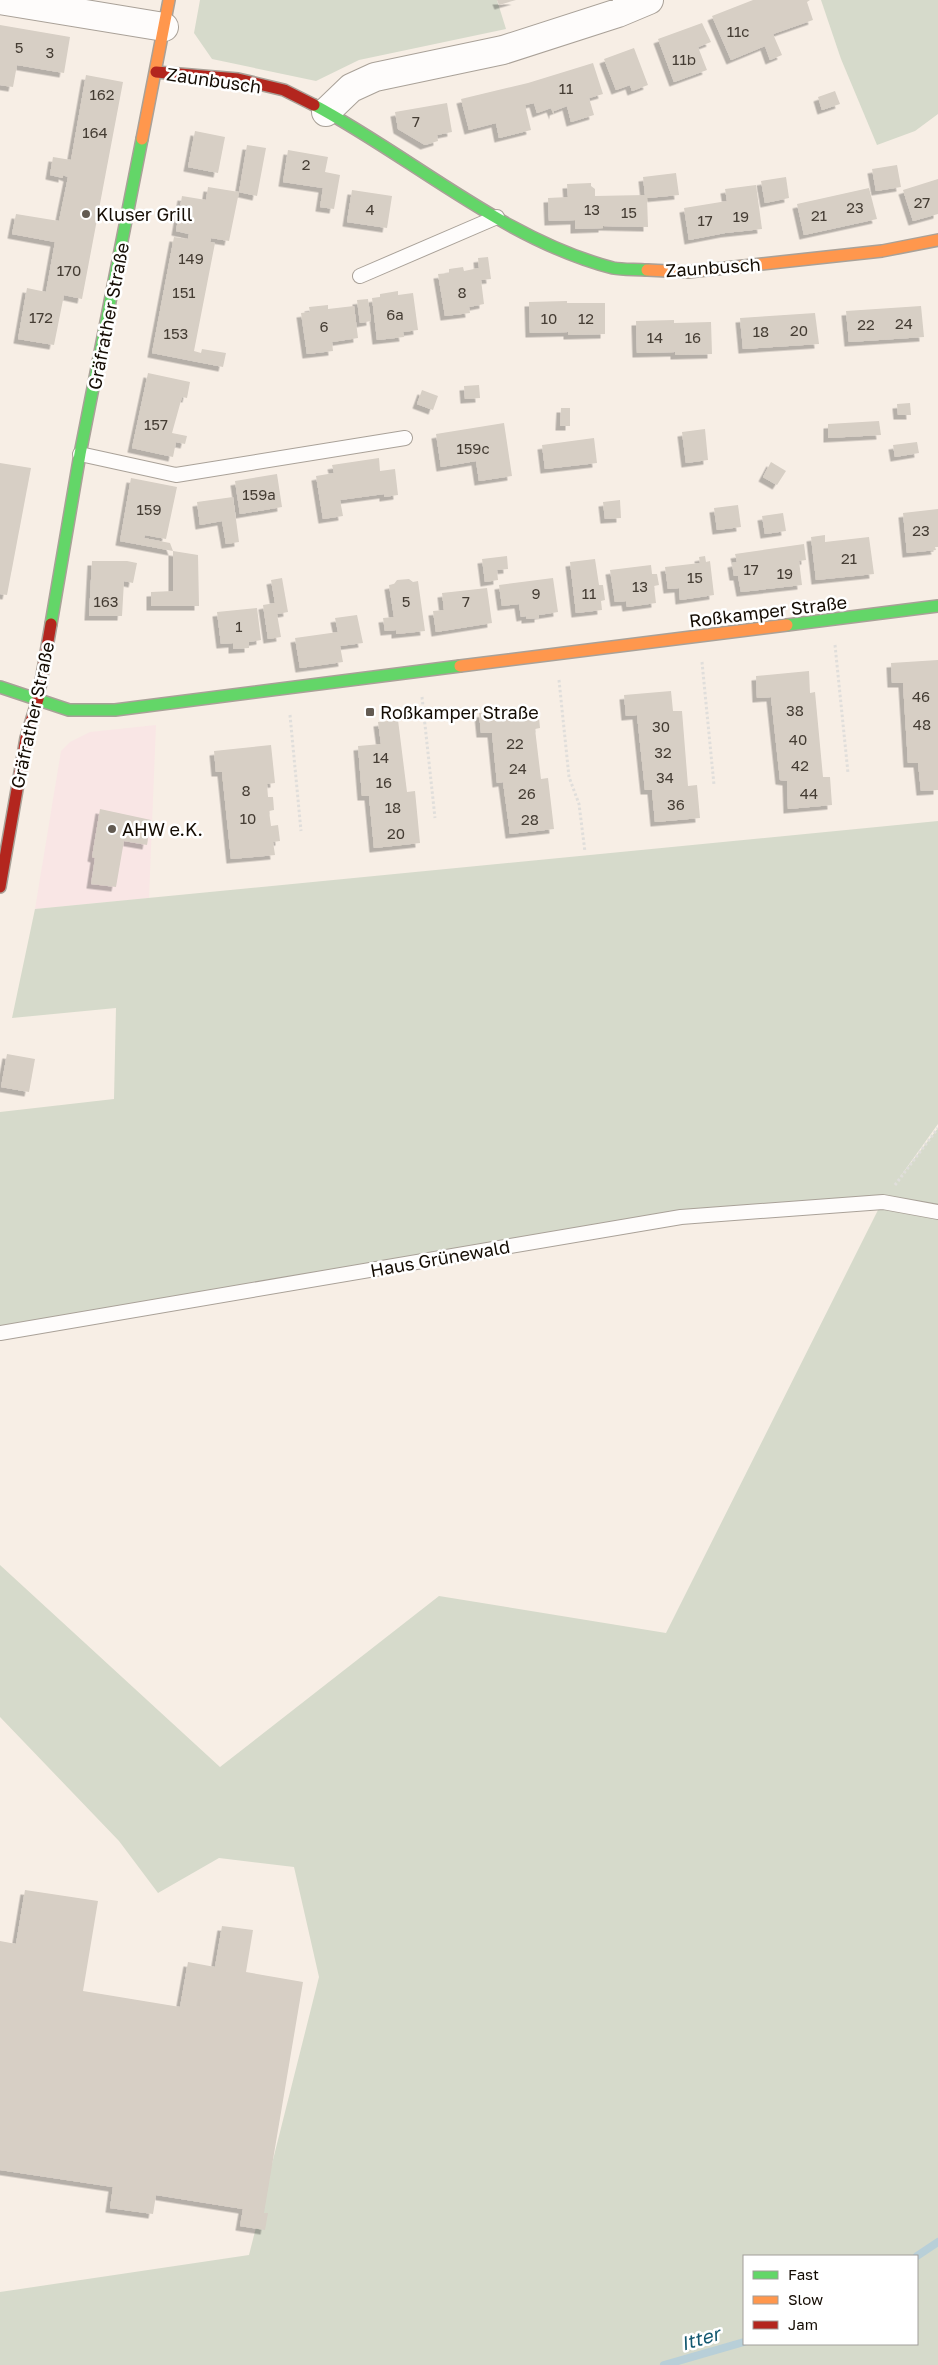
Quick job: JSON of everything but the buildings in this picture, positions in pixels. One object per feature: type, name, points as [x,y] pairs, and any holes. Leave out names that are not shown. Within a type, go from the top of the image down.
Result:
[{"type":"street","points":[[0,0],[164,28]]},
{"type":"street","name":"Gräfrather Straße","points":[[0,887],[26,738],[38,699],[80,454],[169,0]]},
{"type":"street","points":[[326,112],[351,88],[375,77],[503,50],[618,13],[649,0]]},
{"type":"street","name":"Zaunbusch","points":[[156,72],[238,79],[284,90],[326,112],[497,217],[552,246],[614,268],[688,272],[882,251],[938,240]]},
{"type":"street","name":"Roßkamper Straße","points":[[0,686],[69,710],[90,711],[287,689],[938,606]]},
{"type":"lane","points":[[360,276],[497,217]]},
{"type":"lane","points":[[80,454],[176,475],[405,438]]},
{"type":"lane","name":"Haus Grünewald","points":[[0,1333],[681,1217],[883,1202],[938,1212]]},
{"type":"path","points":[[833,620],[848,773]]},
{"type":"path","points":[[700,637],[714,786]]},
{"type":"path","points":[[557,655],[569,777],[579,804],[585,852]]},
{"type":"path","points":[[420,672],[435,818]]},
{"type":"path","points":[[287,689],[301,831]]},
{"type":"path","points":[[883,1202],[938,1128]]},
{"type":"shaded area","points":[[200,0],[497,0],[506,29],[359,60],[316,81],[212,59],[194,33]]},
{"type":"shaded area","points":[[821,0],[938,0],[938,114],[915,131],[877,145],[841,59]]},
{"type":"shaded area","points":[[156,725],[149,898],[35,909],[61,751],[70,742],[90,732]]},
{"type":"shaded area","points":[[938,821],[938,1124],[900,1177],[938,1128],[938,2365],[0,2365],[0,2292],[249,2255],[319,1977],[294,1867],[219,1858],[158,1893],[119,1841],[0,1717],[0,1565],[220,1767],[439,1596],[666,1633],[882,1202],[681,1217],[0,1333],[0,1112],[114,1099],[116,1008],[12,1018],[35,909]]},
{"type":"waterway","name":"Itter","points":[[918,2255],[938,2242]]},
{"type":"waterway","name":"Itter","points":[[664,2365],[743,2342]]},
{"type":"traffic: fast","points":[[314,105],[387,148],[459,196],[534,238],[573,255],[613,268],[647,270]]},
{"type":"traffic: fast","points":[[51,624],[80,454],[142,139]]},
{"type":"traffic: fast","points":[[787,625],[938,606]]},
{"type":"traffic: fast","points":[[0,687],[69,710],[115,710],[460,666]]},
{"type":"traffic: slow","points":[[142,139],[169,0]]},
{"type":"traffic: slow","points":[[647,270],[688,272],[882,251],[938,240]]},
{"type":"traffic: slow","points":[[460,666],[787,625]]},
{"type":"traffic: jam","points":[[156,72],[238,79],[284,90],[314,105]]},
{"type":"traffic: jam","points":[[0,887],[26,738],[38,699],[51,624]]},
{"type":"place","name":"Kluser Grill","points":[[86,214]]},
{"type":"place","name":"Roßkamper Straße","points":[[370,712]]},
{"type":"place","name":"AHW e.K.","points":[[112,829]]}]
